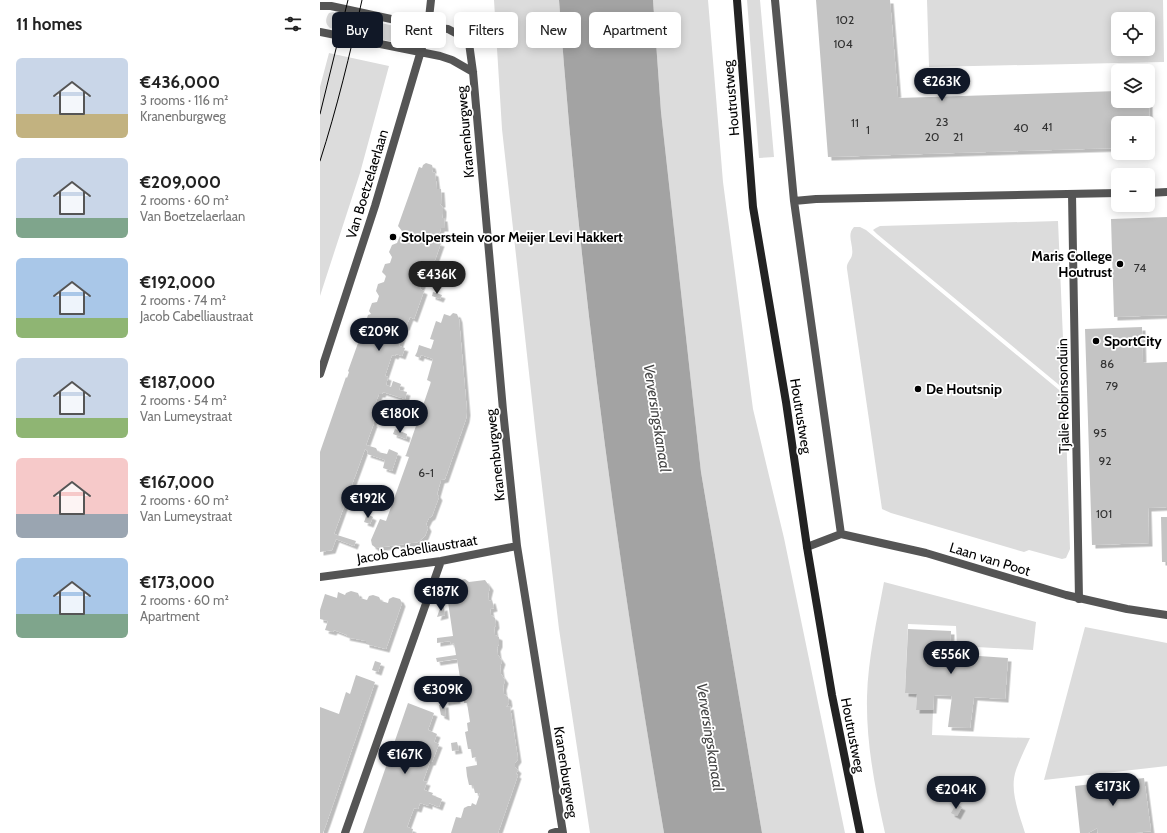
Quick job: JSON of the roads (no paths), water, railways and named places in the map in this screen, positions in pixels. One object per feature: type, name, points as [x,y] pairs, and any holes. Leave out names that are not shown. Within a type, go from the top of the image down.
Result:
[{"type":"main road","name":"Houtrustweg","points":[[737,0],[753,208],[786,402],[806,547],[832,695],[860,833]]},
{"type":"street","name":"Van Boetzelaerlaan","points":[[430,12],[431,0]]},
{"type":"street","name":"Houtrustweg","points":[[775,0],[794,201],[841,534]]},
{"type":"street","name":"Kranenburgweg","points":[[320,6],[331,6],[391,19]]},
{"type":"street","name":"Kranenburgweg","points":[[446,29],[465,38],[468,43],[473,72],[503,410],[517,546],[562,832]]},
{"type":"street","name":"Kranenburgweg","points":[[320,32],[440,56],[452,60],[473,72]]},
{"type":"street","name":"Van Boetzelaerlaan","points":[[320,374],[375,206],[421,48]]},
{"type":"street","points":[[1155,193],[1167,192]]},
{"type":"street","points":[[794,201],[816,199],[1111,193]]},
{"type":"street","name":"Tjalie Robinsonduin","points":[[1072,194],[1079,598]]},
{"type":"street","points":[[806,547],[841,534]]},
{"type":"street","name":"Laan van Poot","points":[[841,534],[926,553],[1079,598],[1127,609],[1167,615]]},
{"type":"street","name":"Jacob Cabelliaustraat","points":[[320,577],[441,561],[517,546]]},
{"type":"street","points":[[345,833],[441,561]]},
{"type":"street","points":[[552,833],[562,832]]},
{"type":"water","name":"Verversingskanaal","points":[[559,0],[653,0],[654,12],[589,12],[589,48],[656,48],[661,112],[701,472],[762,833],[664,833],[615,522],[601,418],[577,209],[563,48],[581,48],[581,12],[560,12]]},
{"type":"tram line","points":[[320,114],[348,0]]},
{"type":"tram line","points":[[320,161],[343,81],[362,0]]},
{"type":"place","name":"Stolperstein voor Meijer Levi Hakkert","points":[[393,237]]},
{"type":"place","name":"Maris College Houtrust","points":[[1120,264]]},
{"type":"place","name":"SportCity","points":[[1096,341]]},
{"type":"place","name":"De Houtsnip","points":[[918,389]]}]
